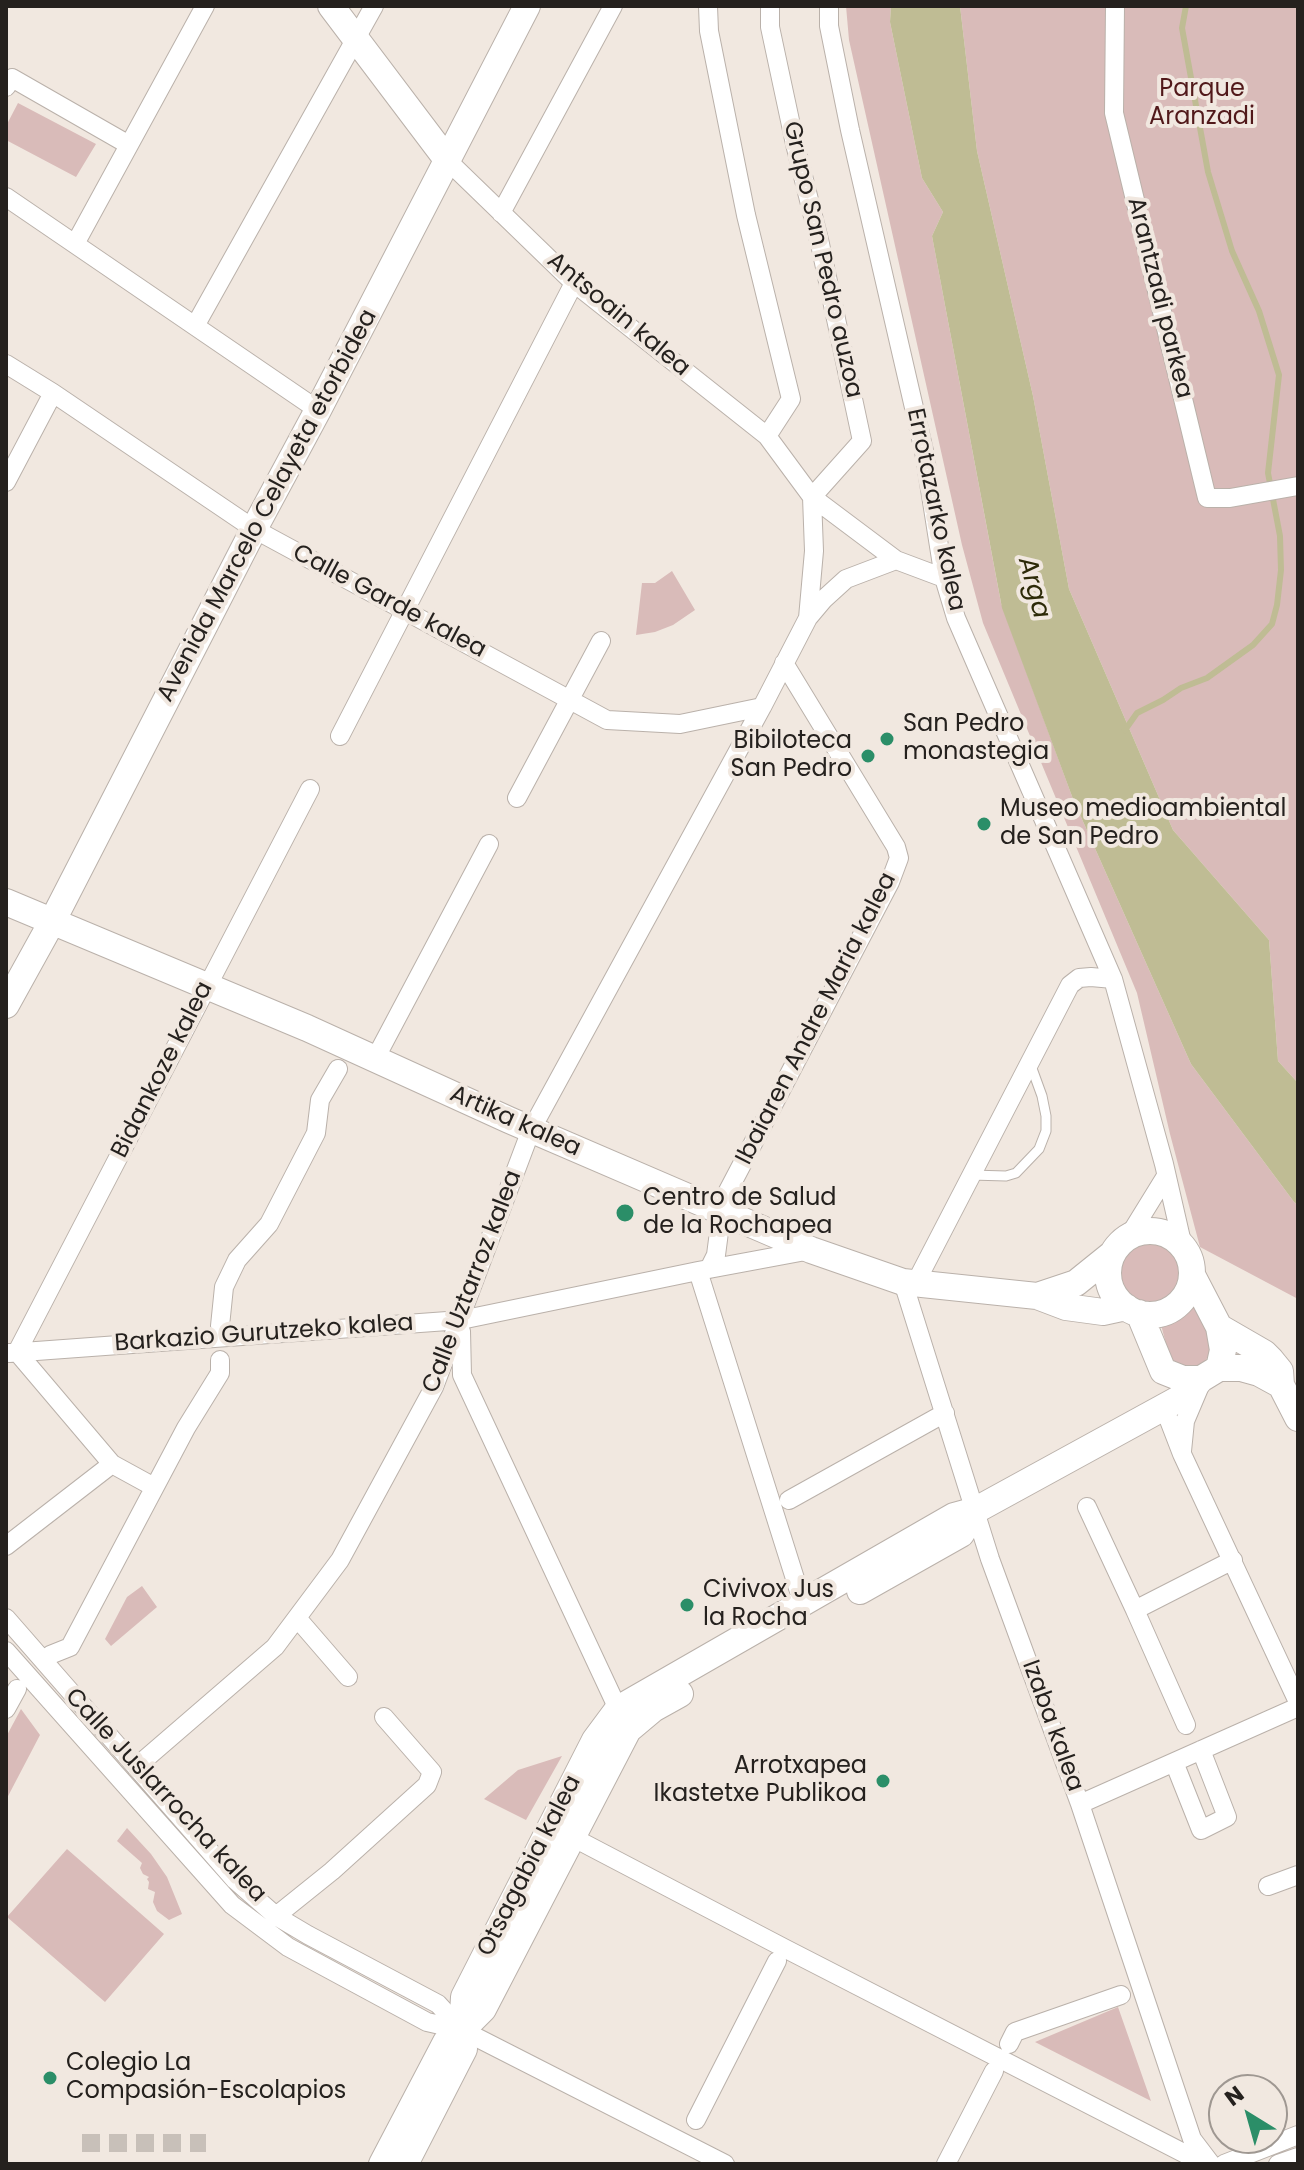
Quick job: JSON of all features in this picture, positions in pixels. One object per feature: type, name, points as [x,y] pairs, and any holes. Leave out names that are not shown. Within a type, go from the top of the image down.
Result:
[{"type":"street","name":"Antsoain kalea","points":[[331,6],[448,161],[574,283],[767,436],[812,497],[896,560],[944,578]]},
{"type":"street","points":[[195,326],[374,6]]},
{"type":"street","name":"Avenida Marcelo Celayeta etorbidea","points":[[6,1005],[527,6]]},
{"type":"street","points":[[501,213],[613,6]]},
{"type":"street","points":[[708,6],[709,31],[743,200],[791,399],[767,436]]},
{"type":"street","name":"Grupo San Pedro auzoa","points":[[770,6],[770,27],[862,441],[812,497]]},
{"type":"street","name":"Errotazarko kalea","points":[[829,6],[829,26],[850,130],[924,451],[944,578],[956,618],[1113,979],[1183,1247]]},
{"type":"street","name":"Arantzadi parkea","points":[[1115,6],[1114,113],[1207,498],[1230,498],[1298,486]]},
{"type":"street","points":[[75,244],[200,8]]},
{"type":"street","points":[[6,87],[12,78],[129,145]]},
{"type":"street","points":[[6,197],[318,410]]},
{"type":"street","points":[[340,736],[574,283]]},
{"type":"street","name":"Calle Garde kalea","points":[[6,364],[254,529],[607,720],[680,724],[762,707]]},
{"type":"street","points":[[6,482],[53,393]]},
{"type":"street","name":"Calle Uztarroz kalea","points":[[808,618],[814,551],[812,497]]},
{"type":"street","name":"Calle Uztarroz kalea","points":[[136,1767],[275,1647],[340,1560],[434,1387],[531,1130],[808,618],[846,579],[896,560]]},
{"type":"street","points":[[517,798],[601,641]]},
{"type":"street","name":"Ibaiaren Andre Maria kalea","points":[[718,1210],[890,882],[899,858],[896,847],[784,663]]},
{"type":"street","name":"Bidankoze kalea","points":[[12,1353],[310,789]]},
{"type":"street","points":[[375,1059],[489,844]]},
{"type":"street","name":"Artika kalea","points":[[6,902],[207,985],[531,1130],[811,1250],[909,1283],[1037,1296],[1066,1307],[1103,1312],[1133,1310]]},
{"type":"street","points":[[909,1283],[971,1175],[1070,985],[1079,978],[1113,979]]},
{"type":"street","points":[[220,1326],[224,1287],[237,1260],[269,1224],[276,1211],[316,1133],[320,1100],[338,1069]]},
{"type":"street","points":[[1166,1176],[1108,1268],[1109,1283],[1115,1297],[1133,1310],[1154,1314],[1180,1302],[1192,1275]]},
{"type":"street","points":[[718,1210],[716,1255],[704,1270],[803,1604]]},
{"type":"street","points":[[1121,1245],[1143,1231],[1158,1231],[1172,1237],[1183,1247],[1190,1260],[1192,1275],[1219,1327],[1223,1350],[1185,1421],[1182,1454]]},
{"type":"street","name":"Artika kalea","points":[[1037,1296],[1076,1283],[1121,1245]]},
{"type":"street","name":"Barkazio Gurutzeko kalea","points":[[12,1353],[461,1320],[811,1250]]},
{"type":"street","name":"Izaba kalea","points":[[909,1283],[990,1559],[1080,1804],[1192,2139],[1208,2164]]},
{"type":"street","points":[[1080,1804],[1298,1704],[1182,1454],[1167,1415],[1163,1371],[1133,1310]]},
{"type":"street","points":[[461,1320],[462,1375],[623,1720]]},
{"type":"street","points":[[1219,1327],[1264,1353],[1280,1371],[1281,1385],[1298,1418]]},
{"type":"street","points":[[12,1353],[112,1464],[154,1487]]},
{"type":"street","points":[[50,1655],[70,1647],[186,1428],[220,1373],[220,1360]]},
{"type":"street","points":[[1163,1371],[1183,1379],[1241,1368],[1259,1373],[1281,1385]]},
{"type":"street","points":[[623,1720],[803,1604],[954,1516],[976,1510],[1186,1395],[1210,1373]]},
{"type":"street","points":[[789,1500],[945,1413]]},
{"type":"street","points":[[6,1546],[112,1464]]},
{"type":"street","points":[[1087,1507],[1186,1725]]},
{"type":"street","points":[[623,1720],[653,1709],[961,1534],[976,1510]]},
{"type":"street","points":[[1135,1610],[1233,1560]]},
{"type":"street","name":"Calle Juslarrocha kalea","points":[[6,1618],[235,1880],[276,1916],[438,2004],[462,2030]]},
{"type":"street","points":[[297,1618],[348,1677]]},
{"type":"street","name":"Calle Juslarrocha kalea","points":[[6,1651],[232,1905],[288,1947],[427,2022],[462,2030],[725,2164]]},
{"type":"street","points":[[6,1709],[17,1689]]},
{"type":"street","points":[[276,1916],[332,1871],[427,1785],[432,1772],[384,1717]]},
{"type":"street","name":"Otsagabia kalea","points":[[382,2164],[446,2042],[483,2009],[572,1837],[623,1720]]},
{"type":"street","name":"Otsagabia kalea","points":[[405,2164],[464,2049],[464,1997],[590,1748],[623,1720]]},
{"type":"street","points":[[1174,1762],[1201,1830],[1227,1817],[1201,1750]]},
{"type":"street","points":[[572,1837],[1208,2164]]},
{"type":"street","points":[[1268,1886],[1298,1875]]},
{"type":"street","points":[[696,2120],[777,1961]]},
{"type":"street","points":[[1009,2044],[1015,2032],[1121,1995]]},
{"type":"street","points":[[946,2164],[994,2071]]},
{"type":"street","points":[[1224,2164],[1298,2135]]},
{"type":"street","points":[[1278,2164],[1298,2157]]},
{"type":"lane","points":[[971,1175],[1006,1176],[1016,1173],[1039,1149],[1046,1131],[1046,1116],[1030,1063]]},
{"type":"green space","points":[[846,6],[891,6],[890,22],[922,178],[943,212],[932,236],[1001,603],[1073,799],[1191,1064],[1298,1205],[1298,1299],[1200,1247],[1137,993],[983,623],[962,545],[849,40]]},
{"type":"green space","name":"Parque Aranzadi","points":[[960,6],[1298,6],[1298,1083],[1278,1061],[1269,940],[1173,830],[1069,589],[1033,396],[977,151]]},
{"type":"green space","points":[[18,103],[96,144],[76,177],[6,140],[6,126]]},
{"type":"green space","points":[[672,571],[695,610],[673,625],[636,635],[642,583],[655,583]]},
{"type":"green space","points":[[1148,1242],[1162,1244],[1172,1250],[1179,1262],[1182,1276],[1177,1290],[1161,1302],[1134,1301],[1122,1290],[1119,1274],[1122,1261],[1132,1247]]},
{"type":"green space","points":[[1192,1297],[1211,1340],[1210,1355],[1203,1363],[1190,1369],[1170,1359],[1160,1321]]},
{"type":"green space","points":[[142,1586],[157,1607],[111,1646],[105,1639],[127,1597]]},
{"type":"green space","points":[[21,1709],[40,1735],[6,1800],[6,1737]]},
{"type":"green space","points":[[562,1756],[526,1820],[484,1799],[518,1770]]},
{"type":"green space","points":[[127,1828],[167,1877],[182,1914],[169,1920],[157,1911],[153,1902],[155,1892],[148,1889],[149,1877],[140,1868],[142,1863],[117,1841]]},
{"type":"green space","points":[[67,1849],[164,1934],[105,2002],[7,1917]]},
{"type":"green space","points":[[1118,2007],[1151,2101],[1035,2042]]},
{"type":"water","name":"Arga","points":[[891,6],[960,6],[977,151],[1033,396],[1069,589],[1173,830],[1269,940],[1278,1061],[1298,1083],[1298,1205],[1191,1064],[1073,799],[1002,608],[932,236],[943,212],[922,178],[890,22]]},
{"type":"waterway","points":[[1125,730],[1137,713],[1181,688],[1207,678],[1253,645],[1272,624],[1281,570],[1280,536],[1268,473],[1279,375],[1259,311],[1232,251],[1208,172],[1182,28],[1186,6]]},
{"type":"tunnel","points":[[82,2143],[206,2143]]},
{"type":"place","name":"San Pedro monastegia","points":[[887,739]]},
{"type":"place","name":"Bibiloteca San Pedro","points":[[868,756]]},
{"type":"place","name":"Museo medioambiental de San Pedro","points":[[984,824]]},
{"type":"place","name":"Centro de Salud de la Rochapea","points":[[625,1213]]},
{"type":"place","name":"Civivox Jus la Rocha","points":[[687,1605]]},
{"type":"place","name":"Arrotxapea Ikastetxe Publikoa","points":[[883,1781]]},
{"type":"place","name":"Colegio La Compasión-Escolapios","points":[[50,2078]]}]
